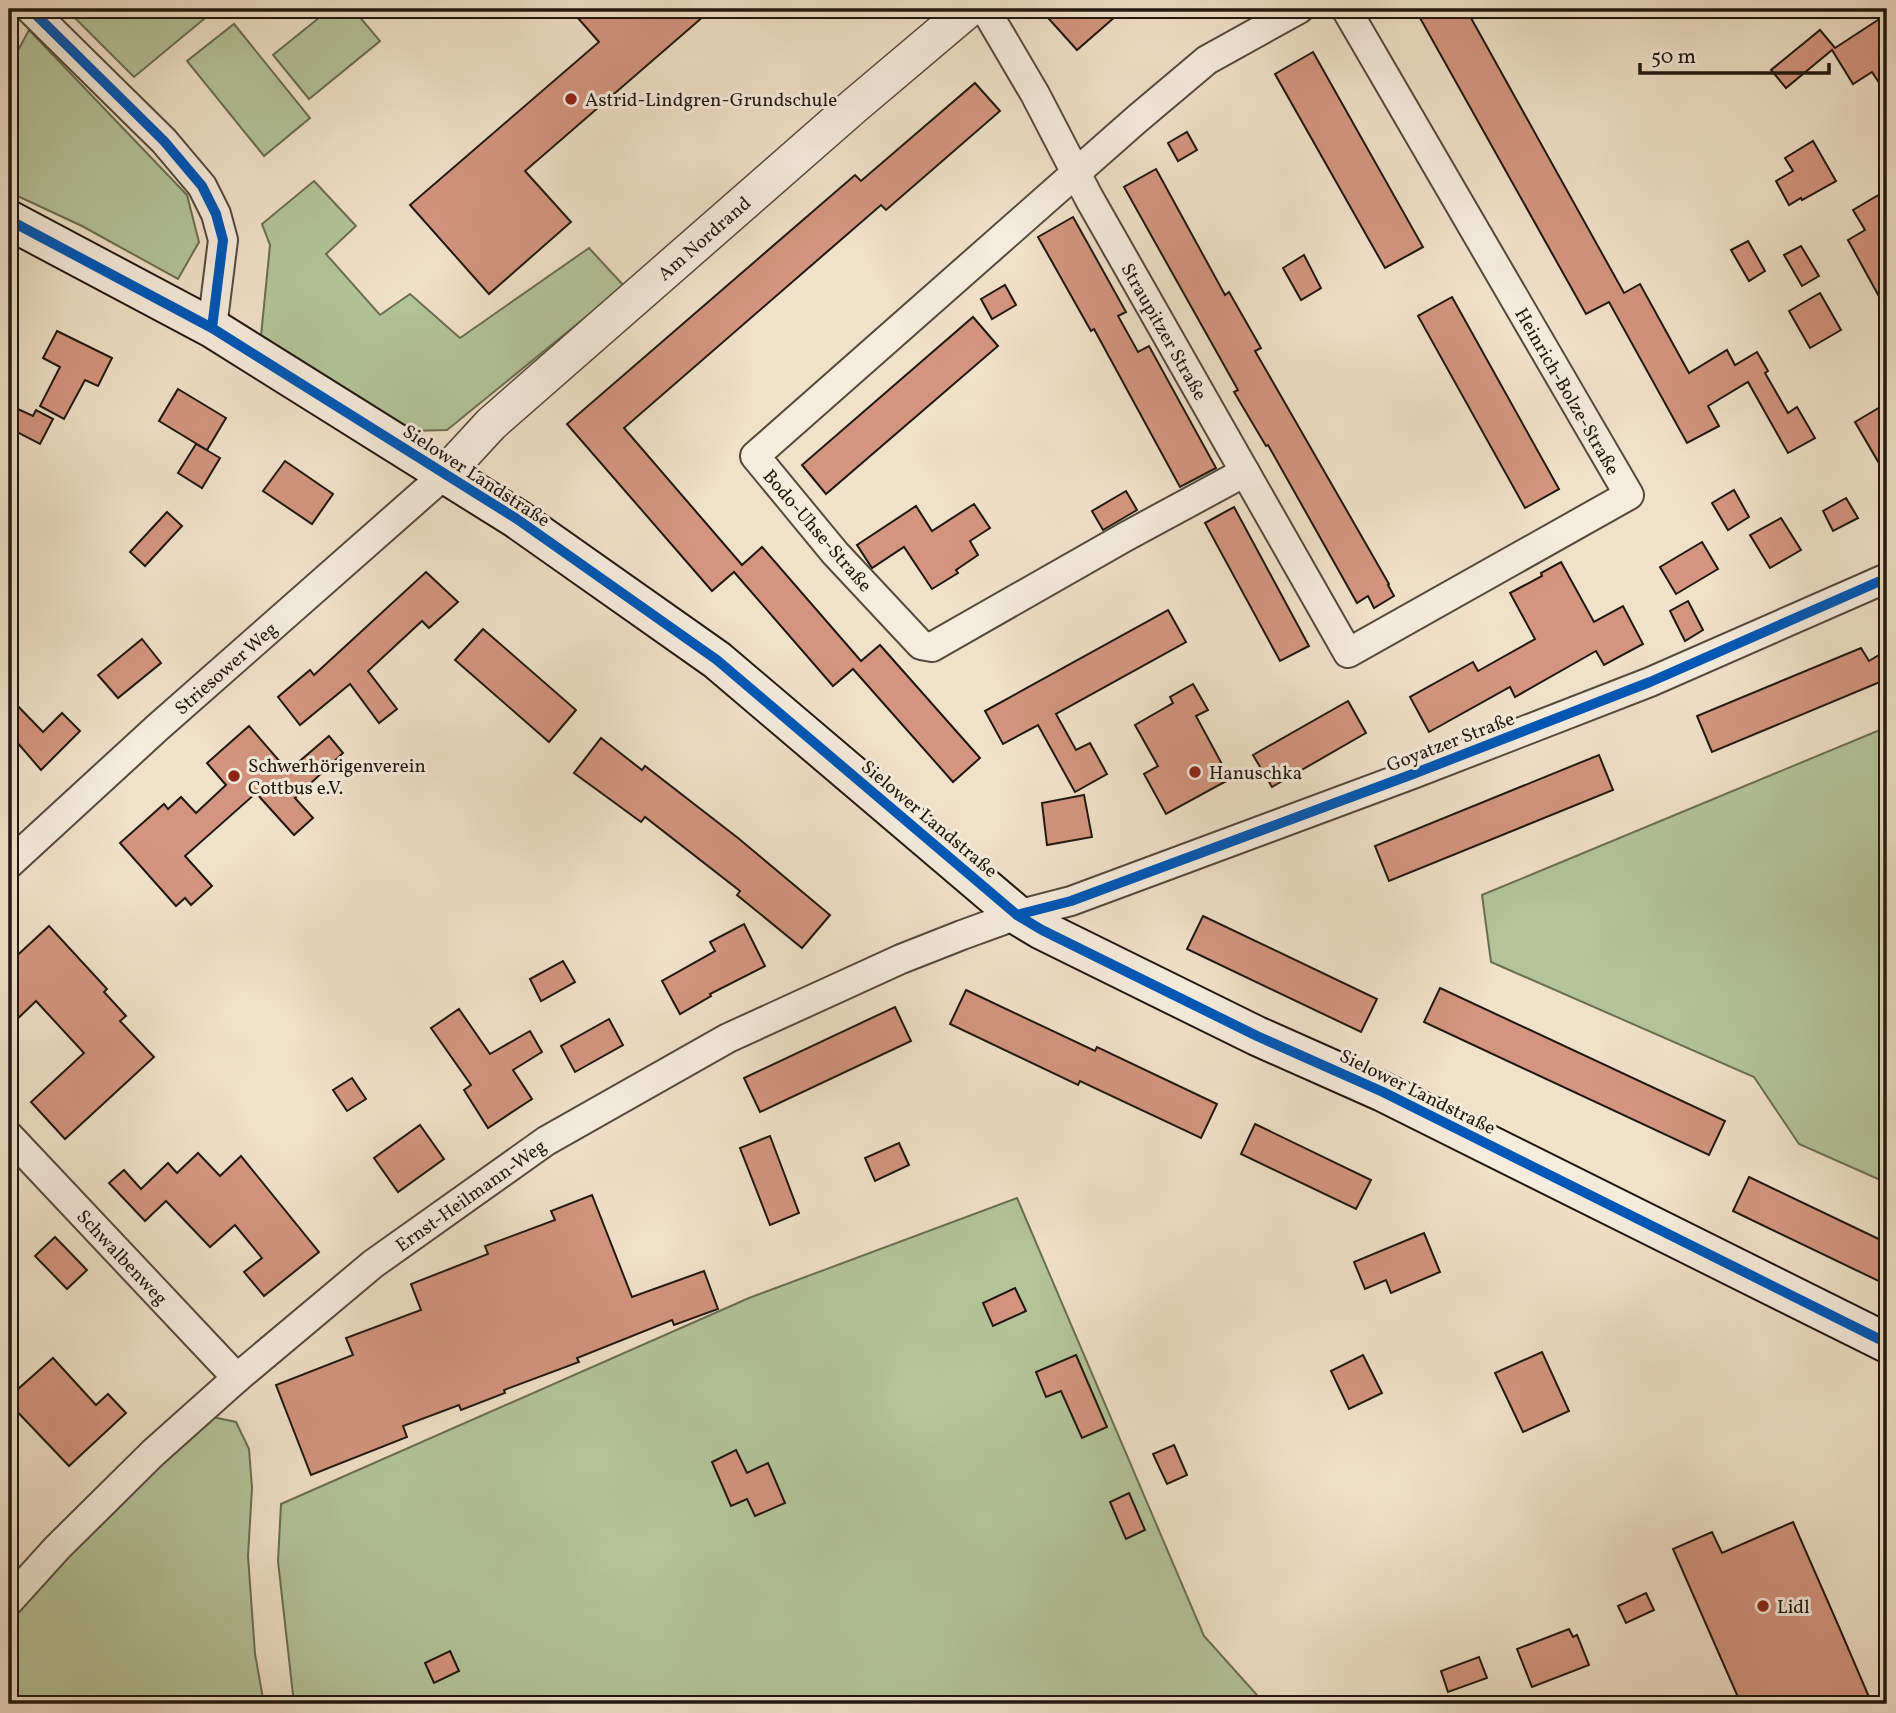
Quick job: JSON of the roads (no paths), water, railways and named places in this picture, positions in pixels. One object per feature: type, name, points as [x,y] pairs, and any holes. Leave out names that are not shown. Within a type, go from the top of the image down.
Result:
[{"type":"main road","name":"Sielower Landstraße","points":[[9,220],[212,328],[517,519],[718,660],[1017,915],[1042,930],[1257,1036],[1383,1092],[1887,1343]]},
{"type":"street","points":[[30,9],[164,141],[202,187],[216,214],[223,240],[212,328]]},
{"type":"street","name":"Am Nordrand","points":[[444,475],[491,424],[969,9]]},
{"type":"street","name":"Straupitzer Straße","points":[[985,9],[1035,94],[1075,174],[1348,653]]},
{"type":"street","points":[[1075,174],[1207,60],[1299,9]]},
{"type":"street","name":"Heinrich-Bolze-Straße","points":[[1346,9],[1629,495],[1348,653]]},
{"type":"street","name":"Bodo-Uhse-Straße","points":[[1075,174],[755,456],[835,553],[921,645],[932,647],[1245,472]]},
{"type":"street","name":"Striesower Weg","points":[[9,864],[136,746],[444,475]]},
{"type":"street","name":"Goyatzer Straße","points":[[1017,915],[1071,901],[1650,682],[1887,578]]},
{"type":"street","name":"Ernst-Heilmann-Weg","points":[[9,1601],[57,1548],[143,1462],[236,1378],[373,1264],[547,1141],[727,1038],[901,959],[1017,915]]},
{"type":"street","name":"Schwalbenweg","points":[[9,1136],[236,1378]]},
{"type":"place","name":"Astrid-Lindgren-Grundschule","points":[[571,99]]},
{"type":"place","name":"Hanuschka","points":[[1195,772]]},
{"type":"place","name":"Schwerhörigenverein Cottbus e.V.","points":[[234,776]]},
{"type":"place","name":"Lidl","points":[[1763,1606]]}]
